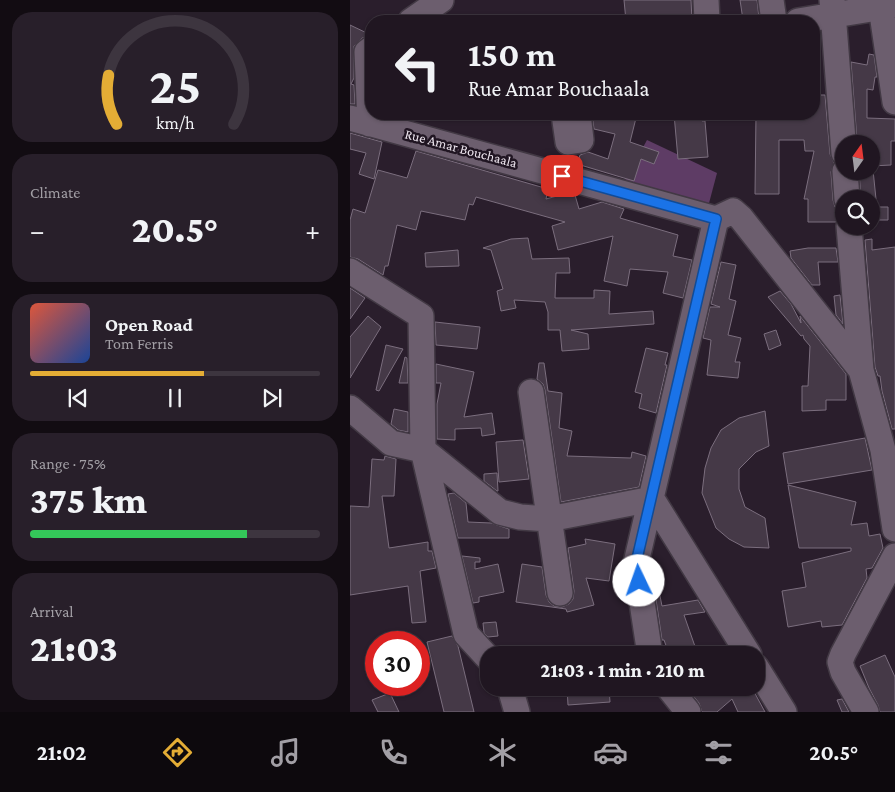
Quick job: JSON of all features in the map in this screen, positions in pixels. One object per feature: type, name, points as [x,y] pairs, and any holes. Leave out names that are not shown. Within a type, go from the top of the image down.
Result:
[{"type":"street","points":[[420,15],[441,0]]},
{"type":"street","points":[[706,0],[707,15]]},
{"type":"street","points":[[771,0],[773,15]]},
{"type":"street","points":[[814,15],[832,8],[886,4],[895,102]]},
{"type":"street","points":[[832,8],[843,135]]},
{"type":"street","points":[[360,121],[365,72]]},
{"type":"street","points":[[565,120],[568,142],[581,140],[579,120]]},
{"type":"street","name":"Rue Amar Bouchaala","points":[[360,121],[724,215]]},
{"type":"street","points":[[649,646],[636,563],[724,215],[748,227],[861,370]]},
{"type":"street","points":[[850,235],[861,370],[883,450],[895,529]]},
{"type":"street","points":[[350,270],[421,316],[423,450],[466,634],[480,649]]},
{"type":"street","points":[[531,392],[560,593]]},
{"type":"street","points":[[350,408],[391,443],[423,450],[500,512],[520,517],[550,519],[652,499]]},
{"type":"street","points":[[652,499],[743,646]]},
{"type":"street","points":[[866,712],[843,672],[840,662],[895,556]]},
{"type":"street","points":[[765,681],[784,712]]},
{"type":"street","points":[[512,696],[517,712]]},
{"type":"street","points":[[675,696],[688,712]]},
{"type":"shaded area","points":[[647,140],[717,173],[708,207],[622,186]]},
{"type":"building","points":[[624,0],[691,0],[692,15],[625,15]]},
{"type":"building","points":[[740,0],[757,0],[759,15],[742,15]]},
{"type":"building","points":[[350,25],[365,32],[365,37],[354,46],[354,78],[351,84],[354,85],[355,104],[350,104]]},
{"type":"building","points":[[869,54],[874,55],[877,77],[875,77],[873,90],[867,89],[867,118],[895,119],[895,141],[891,141],[891,165],[880,166],[880,135],[857,135],[851,62],[867,65]]},
{"type":"building","points":[[820,95],[825,95],[830,154],[834,163],[831,172],[835,222],[808,222],[808,199],[804,199],[814,151],[805,151],[804,140],[779,140],[779,194],[755,194],[756,120],[820,120]]},
{"type":"building","points":[[593,120],[636,120],[630,142],[659,152],[654,164],[641,159],[634,181],[577,164],[580,155],[588,152],[608,159],[615,134],[594,129]]},
{"type":"building","points":[[675,120],[705,121],[708,157],[678,159]]},
{"type":"building","points":[[350,133],[382,142],[374,179],[359,174],[366,153],[350,149]]},
{"type":"building","points":[[416,151],[548,189],[546,199],[568,193],[575,195],[579,209],[602,202],[624,209],[620,218],[678,235],[673,256],[692,260],[683,298],[663,293],[668,272],[630,269],[627,286],[604,281],[613,236],[558,250],[552,226],[565,222],[476,197],[473,205],[469,204],[465,220],[421,211],[416,230],[397,225],[388,266],[385,266],[383,275],[358,259],[350,257],[350,220],[353,209],[365,213],[378,170],[407,178]]},
{"type":"building","points":[[860,180],[874,180],[875,190],[860,190]]},
{"type":"building","points":[[880,207],[888,207],[888,220],[880,220]]},
{"type":"building","points":[[528,238],[532,259],[569,258],[570,273],[556,273],[555,298],[594,298],[594,290],[610,291],[609,314],[653,311],[654,324],[571,330],[588,334],[589,349],[562,351],[560,330],[548,330],[548,312],[545,302],[514,300],[516,308],[501,311],[497,291],[503,289],[491,250],[483,248],[511,239]]},
{"type":"building","points":[[872,239],[872,250],[895,247],[895,429],[892,429],[880,376],[878,376],[875,367],[865,240]]},
{"type":"building","points":[[808,248],[836,248],[838,262],[818,262],[820,285],[812,285],[791,258],[790,251]]},
{"type":"building","points":[[458,250],[459,266],[426,267],[425,253]]},
{"type":"building","points":[[721,262],[736,265],[729,299],[736,301],[728,335],[741,338],[735,362],[740,362],[738,378],[707,375],[711,340],[703,338],[710,307],[720,307],[711,304]]},
{"type":"building","points":[[350,288],[365,298],[350,319]]},
{"type":"building","points":[[780,291],[791,304],[801,323],[800,316],[846,374],[846,400],[826,400],[826,410],[802,411],[802,386],[808,386],[810,346],[803,335],[801,336],[768,297]]},
{"type":"building","points":[[840,295],[843,324],[836,315],[834,296]]},
{"type":"building","points":[[368,316],[381,327],[350,378],[350,337]]},
{"type":"building","points":[[435,322],[480,327],[477,349],[436,345]]},
{"type":"building","points":[[776,330],[781,345],[769,350],[764,334]]},
{"type":"building","points":[[386,345],[403,349],[379,391],[376,390]]},
{"type":"building","points":[[646,348],[668,353],[656,413],[639,408],[642,394],[635,392]]},
{"type":"building","points":[[405,357],[407,358],[408,383],[399,383]]},
{"type":"building","points":[[539,363],[544,363],[548,391],[562,393],[559,428],[572,431],[567,456],[631,458],[632,452],[646,456],[639,487],[561,502],[545,390],[543,384],[537,379]]},
{"type":"building","points":[[436,364],[474,372],[464,417],[492,413],[495,434],[482,436],[481,428],[455,429],[455,440],[437,439],[437,404],[441,383],[436,383]]},
{"type":"building","points":[[394,409],[408,412],[408,432],[398,430],[391,424]]},
{"type":"building","points":[[765,411],[769,446],[756,452],[739,469],[739,489],[745,507],[765,518],[769,548],[744,547],[729,539],[716,528],[702,493],[705,468],[711,448],[721,430],[739,418]]},
{"type":"building","points":[[865,438],[872,470],[788,484],[783,453]]},
{"type":"building","points":[[523,440],[529,479],[499,482],[496,442]]},
{"type":"building","points":[[385,456],[396,459],[394,496],[382,496],[389,548],[428,542],[428,551],[432,551],[436,568],[420,571],[426,622],[412,623],[408,586],[350,595],[350,506],[369,507],[372,459],[384,460]]},
{"type":"building","points":[[497,473],[498,491],[484,481],[484,474]]},
{"type":"building","points":[[788,485],[856,502],[851,525],[867,523],[869,536],[880,534],[883,548],[872,568],[866,569],[867,578],[842,625],[822,627],[821,621],[788,627],[782,591],[806,587],[802,563],[851,551],[851,548],[799,548]]},
{"type":"building","points":[[454,493],[466,503],[468,522],[491,523],[509,529],[509,538],[458,538],[448,494]]},
{"type":"building","points":[[585,539],[615,544],[609,581],[586,578],[594,605],[567,612],[566,609],[516,602],[522,564],[542,567],[546,595],[549,602],[554,606],[562,607],[569,604],[573,599],[574,591],[568,548],[586,544]]},
{"type":"building","points":[[462,556],[480,558],[480,562],[475,562],[475,569],[498,564],[504,592],[479,597],[479,602],[473,603]]},
{"type":"building","points":[[654,586],[658,586],[662,606],[698,600],[705,612],[684,615],[695,646],[666,646],[664,640],[662,640]]},
{"type":"building","points":[[496,622],[498,636],[488,637],[484,633],[483,623]]},
{"type":"building","points":[[452,636],[458,646],[474,712],[444,712],[430,654],[430,641]]},
{"type":"building","points":[[885,655],[895,677],[895,712],[880,712],[860,666]]},
{"type":"building","points":[[382,696],[391,696],[399,712],[378,712],[372,700]]},
{"type":"building","points":[[567,696],[610,696],[610,702],[568,705]]},
{"type":"building","points":[[693,696],[756,696],[765,712],[738,712],[732,699],[717,712],[702,712],[699,703]]},
{"type":"building","points":[[842,699],[849,712],[842,712],[837,700]]},
{"type":"route","points":[[562,176],[716,219],[636,563],[639,581]]}]
